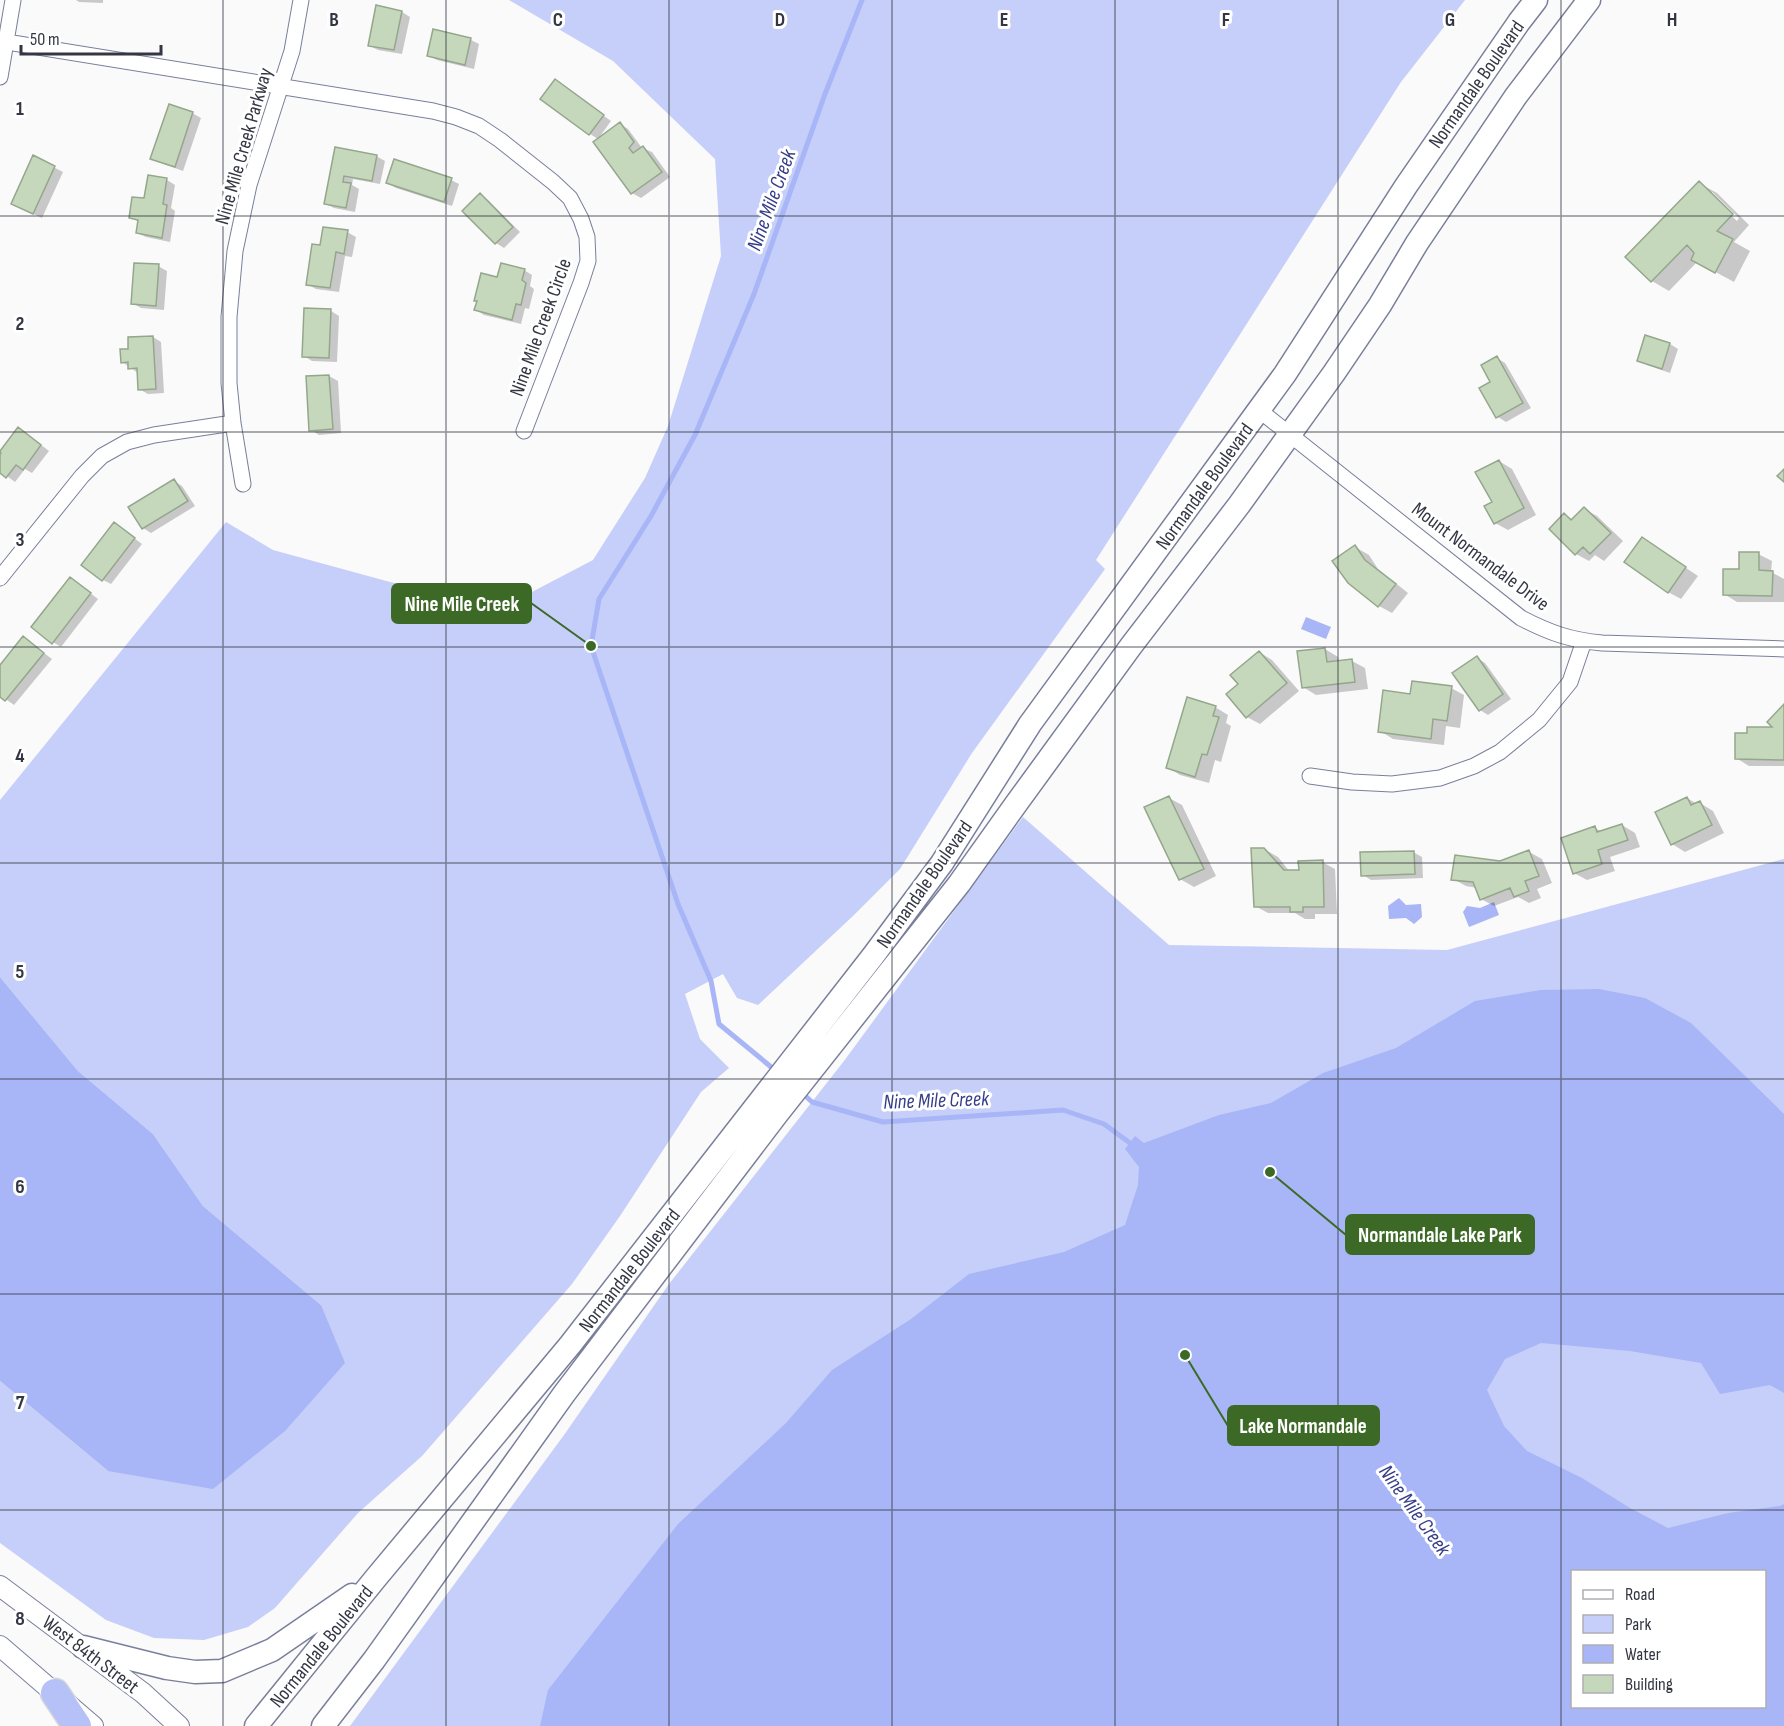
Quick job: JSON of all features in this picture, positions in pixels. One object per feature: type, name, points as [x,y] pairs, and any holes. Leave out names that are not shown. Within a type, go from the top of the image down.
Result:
[{"type":"highway","points":[[55,1693],[77,1726]]},
{"type":"main road","name":"Normandale Boulevard","points":[[323,1726],[374,1660],[769,1108],[801,1048],[942,863],[1030,724],[1285,374],[1406,186],[1536,0]]},
{"type":"main road","name":"Normandale Boulevard","points":[[256,1726],[375,1579],[769,1108],[818,1063],[959,884],[1103,684],[1290,434],[1380,305],[1417,243],[1497,124],[1589,0]]},
{"type":"main road","points":[[83,1647],[166,1668],[195,1672],[222,1671],[272,1650],[292,1638],[375,1579]]},
{"type":"main road","points":[[338,1726],[374,1660]]},
{"type":"street","points":[[0,77],[4,41],[13,0]]},
{"type":"street","name":"Nine Mile Creek Parkway","points":[[243,484],[229,383],[229,317],[235,252],[249,185],[292,51],[301,0]]},
{"type":"street","name":"Nine Mile Creek Circle","points":[[4,41],[434,111],[479,126],[500,140],[570,198],[587,237],[588,261],[581,284],[524,431]]},
{"type":"street","name":"Mount Normandale Drive","points":[[1259,410],[1521,618],[1546,631],[1584,641],[1784,649]]},
{"type":"street","points":[[0,578],[82,476],[102,456],[127,442],[154,435],[233,423]]},
{"type":"street","points":[[1310,776],[1352,782],[1392,784],[1440,778],[1474,766],[1500,752],[1539,720],[1570,682],[1584,641]]},
{"type":"street","name":"West 84th Street","points":[[0,1586],[144,1693],[178,1726]]},
{"type":"street","points":[[0,1646],[93,1726]]},
{"type":"green space","points":[[509,0],[1465,0],[1401,82],[1096,560],[1105,569],[972,753],[900,869],[758,1005],[737,998],[723,974],[685,994],[700,1039],[729,1068],[701,1092],[620,1216],[572,1284],[422,1456],[358,1513],[275,1608],[248,1627],[204,1640],[154,1638],[106,1620],[0,1543],[0,1381],[108,1471],[321,1305],[203,1206],[153,1134],[78,1071],[0,977],[0,800],[226,522],[273,550],[390,582],[505,606],[593,560],[645,478],[668,426],[721,256],[715,159],[613,61]]},
{"type":"green space","points":[[1023,817],[1169,945],[1447,950],[1784,859],[1784,1726],[350,1726],[564,1435],[669,1284],[844,1061]]},
{"type":"water","points":[[1306,617],[1331,627],[1326,639],[1301,629]]},
{"type":"water","points":[[1399,898],[1406,905],[1421,904],[1422,917],[1414,924],[1406,918],[1389,919],[1388,906]]},
{"type":"water","points":[[1494,902],[1499,915],[1469,927],[1463,912],[1467,906],[1480,908]]},
{"type":"water","points":[[0,977],[78,1071],[153,1134],[203,1206],[321,1305],[345,1363],[285,1431],[213,1489],[108,1471],[0,1381]]},
{"type":"water","points":[[1599,989],[1645,998],[1691,1023],[1784,1114],[1784,1393],[1770,1385],[1720,1394],[1701,1363],[1630,1351],[1541,1343],[1505,1359],[1487,1390],[1504,1426],[1527,1451],[1582,1478],[1630,1508],[1668,1528],[1728,1513],[1784,1504],[1784,1726],[540,1726],[548,1690],[678,1524],[786,1423],[832,1370],[911,1319],[969,1274],[1064,1252],[1125,1225],[1138,1185],[1139,1167],[1125,1149],[1135,1136],[1144,1143],[1219,1115],[1271,1103],[1323,1073],[1396,1048],[1475,1001],[1541,990]]},
{"type":"building","points":[[376,5],[402,11],[394,50],[368,46]]},
{"type":"building","points":[[433,29],[471,38],[465,65],[427,56]]},
{"type":"building","points":[[555,79],[604,115],[589,135],[540,99]]},
{"type":"building","points":[[169,104],[193,112],[175,167],[150,159]]},
{"type":"building","points":[[620,122],[634,142],[629,148],[633,153],[643,146],[662,172],[631,194],[593,142]]},
{"type":"building","points":[[335,147],[377,155],[372,181],[344,176],[343,182],[351,183],[346,208],[324,204]]},
{"type":"building","points":[[33,155],[55,166],[33,214],[11,204]]},
{"type":"building","points":[[394,159],[452,178],[444,202],[386,183]]},
{"type":"building","points":[[148,175],[167,178],[163,204],[167,205],[162,238],[136,233],[138,220],[129,218],[132,197],[144,198]]},
{"type":"building","points":[[1699,181],[1733,214],[1717,231],[1733,239],[1715,273],[1691,260],[1694,253],[1687,245],[1651,282],[1625,257]]},
{"type":"building","points":[[480,193],[513,227],[495,244],[462,211]]},
{"type":"building","points":[[323,227],[348,230],[344,254],[336,252],[330,288],[306,285],[312,244],[320,245]]},
{"type":"building","points":[[134,263],[159,264],[156,306],[131,304]]},
{"type":"building","points":[[501,263],[525,269],[522,280],[526,283],[521,305],[516,304],[512,320],[474,310],[481,273],[497,277]]},
{"type":"building","points":[[304,308],[331,309],[329,358],[302,357]]},
{"type":"building","points":[[1645,335],[1670,343],[1662,369],[1637,361]]},
{"type":"building","points":[[153,336],[156,389],[138,390],[137,368],[128,369],[128,362],[121,363],[120,349],[128,349],[128,337]]},
{"type":"building","points":[[1497,356],[1523,403],[1496,418],[1479,388],[1490,382],[1481,365]]},
{"type":"building","points":[[329,375],[333,429],[309,431],[306,376]]},
{"type":"building","points":[[18,427],[41,445],[23,470],[16,465],[6,478],[0,473],[0,451]]},
{"type":"building","points":[[1499,460],[1524,508],[1494,524],[1484,506],[1492,502],[1475,472]]},
{"type":"building","points":[[1784,469],[1784,482],[1777,476]]},
{"type":"building","points":[[174,479],[188,501],[142,529],[128,507]]},
{"type":"building","points":[[1584,507],[1611,533],[1590,554],[1583,547],[1575,555],[1549,529],[1564,513],[1571,520]]},
{"type":"building","points":[[114,522],[135,538],[102,581],[81,565]]},
{"type":"building","points":[[1642,537],[1686,567],[1668,593],[1624,562]]},
{"type":"building","points":[[1355,545],[1365,560],[1396,584],[1378,607],[1348,583],[1332,561]]},
{"type":"building","points":[[1739,552],[1759,552],[1759,570],[1773,571],[1772,596],[1723,595],[1723,569],[1739,569]]},
{"type":"building","points":[[70,577],[91,593],[52,644],[31,627]]},
{"type":"building","points":[[23,636],[44,653],[5,701],[0,697],[0,665]]},
{"type":"building","points":[[1325,648],[1327,662],[1352,659],[1355,682],[1302,688],[1297,651]]},
{"type":"building","points":[[1259,651],[1287,683],[1246,718],[1226,694],[1238,684],[1230,675]]},
{"type":"building","points":[[1477,656],[1503,694],[1479,711],[1452,673]]},
{"type":"building","points":[[1412,681],[1452,686],[1447,721],[1433,719],[1431,739],[1378,732],[1383,690],[1410,694]]},
{"type":"building","points":[[1187,697],[1216,706],[1213,716],[1219,717],[1207,755],[1202,754],[1195,777],[1166,768]]},
{"type":"building","points":[[1784,704],[1784,760],[1735,759],[1735,733],[1747,733],[1747,727],[1772,727],[1767,722]]},
{"type":"building","points":[[1169,796],[1204,869],[1179,880],[1144,807]]},
{"type":"building","points":[[1687,797],[1691,805],[1700,801],[1712,825],[1671,845],[1655,812]]},
{"type":"building","points":[[1622,824],[1628,840],[1598,850],[1602,864],[1573,874],[1561,838],[1595,826],[1597,832]]},
{"type":"building","points":[[1251,848],[1264,848],[1284,870],[1299,870],[1298,861],[1323,860],[1324,907],[1303,907],[1303,912],[1290,912],[1290,907],[1254,907]]},
{"type":"building","points":[[1529,850],[1539,876],[1525,881],[1529,891],[1514,897],[1510,888],[1480,900],[1473,882],[1451,880],[1455,855],[1500,861]]},
{"type":"building","points":[[1414,851],[1415,874],[1361,876],[1360,852]]},
{"type":"waterway","name":"Nine Mile Creek","points":[[776,1071],[719,1024],[711,981],[678,904],[591,646],[599,599],[651,516],[695,435],[754,294],[825,94],[862,0]]},
{"type":"waterway","name":"Nine Mile Creek","points":[[801,1092],[812,1102],[883,1122],[1063,1110],[1104,1124],[1134,1148]]},
{"type":"place","name":"Nine Mile Creek","points":[[591,646]]},
{"type":"place","name":"Normandale Lake Park","points":[[1270,1172]]},
{"type":"place","name":"Lake Normandale","points":[[1185,1355]]}]
